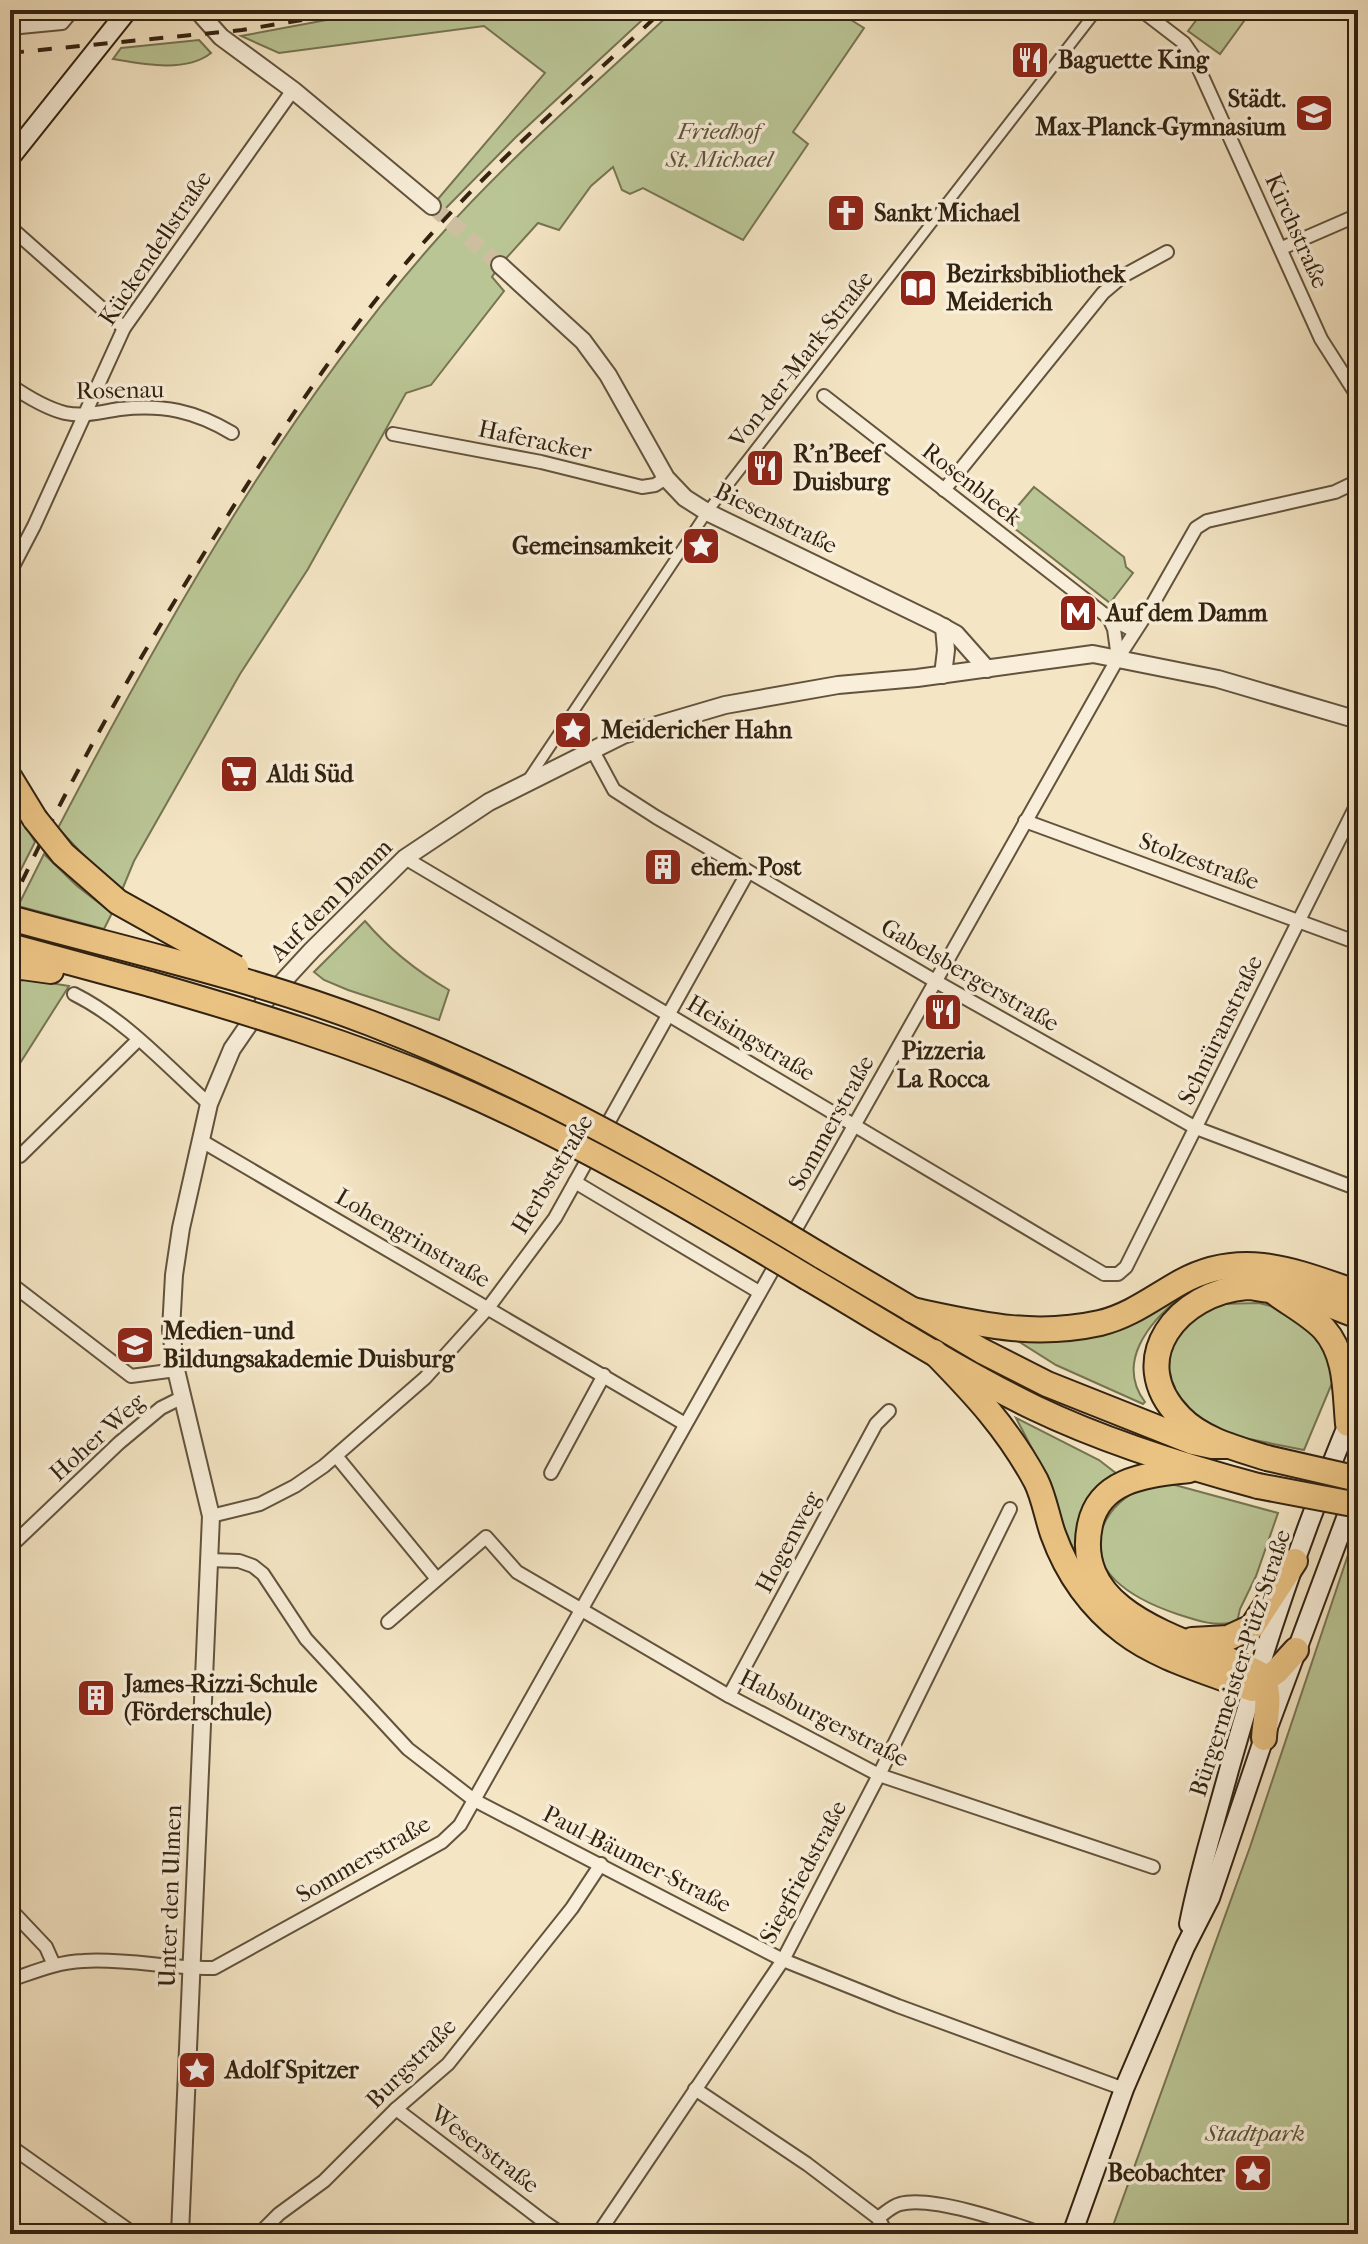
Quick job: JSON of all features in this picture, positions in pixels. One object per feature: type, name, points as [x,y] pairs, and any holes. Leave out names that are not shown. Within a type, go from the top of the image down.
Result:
[{"type":"highway","points":[[10,778],[35,819],[63,854],[118,902],[280,992]]},
{"type":"highway","points":[[10,918],[280,992],[463,1061],[630,1144],[982,1351],[1090,1403],[1193,1442],[1226,1446]]},
{"type":"highway","points":[[10,946],[267,1018],[450,1086],[617,1167],[1036,1408],[1091,1432],[1196,1469],[1258,1486],[1358,1505]]},
{"type":"highway","points":[[10,968],[150,984]]},
{"type":"highway","points":[[912,1310],[1012,1329],[1071,1329],[1104,1322],[1143,1306],[1182,1281],[1208,1270],[1237,1264],[1265,1264],[1358,1293]]},
{"type":"highway","points":[[1358,1316],[1310,1296],[1251,1287],[1226,1290],[1190,1306],[1170,1323],[1159,1353],[1160,1381],[1168,1402],[1181,1419],[1226,1446],[1358,1479]]},
{"type":"highway","points":[[1272,1291],[1323,1328],[1332,1339],[1343,1369],[1348,1424]]},
{"type":"highway","points":[[934,1352],[996,1417],[1016,1445],[1038,1486],[1058,1548],[1087,1597],[1125,1633],[1153,1649],[1258,1681]]},
{"type":"highway","points":[[1196,1469],[1140,1477],[1121,1483],[1104,1498],[1091,1519],[1087,1540],[1093,1573],[1105,1591],[1138,1620],[1179,1640],[1235,1661],[1268,1690],[1264,1738]]},
{"type":"highway","points":[[1179,1640],[1228,1638],[1252,1627],[1295,1561]]},
{"type":"highway","points":[[1258,1681],[1296,1650]]},
{"type":"main road","points":[[10,158],[128,10]]},
{"type":"main road","name":"Bürgermeister-Pütz-Straße","points":[[1185,1947],[1197,1879],[1295,1561],[1358,1400]]},
{"type":"main road","name":"Bürgermeister-Pütz-Straße","points":[[1072,2234],[1124,2089],[1185,1947],[1210,1898],[1264,1738],[1358,1486]]},
{"type":"street","points":[[10,28],[62,23],[73,10]]},
{"type":"street","points":[[197,10],[221,37],[293,90],[432,206]]},
{"type":"street","name":"Von-der-Mark-Straße","points":[[525,784],[707,512],[1097,10]]},
{"type":"street","name":"Kirchstraße","points":[[1141,10],[1184,43],[1193,56],[1321,339],[1358,397]]},
{"type":"street","name":"Kückendellstraße","points":[[10,572],[124,328],[293,90]]},
{"type":"street","points":[[1282,248],[1358,215]]},
{"type":"street","points":[[10,227],[124,328]]},
{"type":"street","points":[[944,490],[1095,301],[1123,276],[1167,252]]},
{"type":"street","name":"Biesenstraße","points":[[500,265],[583,341],[608,375],[666,478],[685,498],[707,512],[944,627],[956,634],[987,669]]},
{"type":"street","name":"Rosenbleek","points":[[808,384],[1109,618],[1134,631]]},
{"type":"street","name":"Rosenau","points":[[10,385],[63,413],[83,415],[156,407],[206,417],[232,433]]},
{"type":"street","name":"Haferacker","points":[[393,434],[541,462],[642,487],[655,485],[666,478]]},
{"type":"street","name":"Sommerstraße","points":[[10,1980],[54,1965],[81,1961],[134,1961],[214,1968],[442,1842],[460,1825],[1025,821],[1134,631],[1201,524],[1335,492],[1358,481]]},
{"type":"street","points":[[1109,618],[1114,629],[1118,658]]},
{"type":"street","points":[[943,675],[946,650],[944,627]]},
{"type":"street","name":"Auf dem Damm","points":[[209,1560],[211,1516],[181,1398],[171,1330],[174,1275],[209,1104],[232,1049],[265,1001],[322,938],[405,858],[489,802],[648,726],[725,705],[838,685],[943,675],[1079,654],[1118,658],[1218,679],[1358,720]]},
{"type":"street","points":[[569,719],[593,751]]},
{"type":"street","name":"Gabelsbergerstraße","points":[[593,751],[614,790],[935,981],[1196,1128],[1358,1189]]},
{"type":"street","name":"Schnüranstraße","points":[[1118,1274],[1126,1267],[1358,802]]},
{"type":"street","name":"Stolzestraße","points":[[1025,821],[1358,943]]},
{"type":"street","name":"Heisingstraße","points":[[405,858],[1104,1274],[1118,1274]]},
{"type":"street","name":"Herbststraße","points":[[211,1516],[260,1504],[295,1486],[337,1457],[425,1378],[488,1308],[555,1218],[748,872]]},
{"type":"street","points":[[74,994],[98,1006],[209,1104]]},
{"type":"street","points":[[20,1156],[138,1040]]},
{"type":"street","name":"Lohengrinstraße","points":[[200,1140],[685,1424]]},
{"type":"street","points":[[575,1182],[759,1292]]},
{"type":"street","points":[[10,1283],[131,1376],[176,1370]]},
{"type":"street","points":[[551,1473],[604,1375]]},
{"type":"street","name":"Hoher Weg","points":[[10,1547],[119,1443],[161,1408],[181,1398]]},
{"type":"street","name":"Hogenweg","points":[[729,1696],[876,1424],[889,1411]]},
{"type":"street","points":[[337,1457],[437,1579]]},
{"type":"street","name":"Siegfriedstraße","points":[[598,2234],[783,1960],[879,1775],[1010,1509]]},
{"type":"street","points":[[388,1622],[486,1537],[517,1572],[581,1609]]},
{"type":"street","name":"Paul-Bäumer-Straße","points":[[209,1560],[239,1561],[263,1574],[306,1639],[408,1749],[474,1800],[783,1960],[1124,2089]]},
{"type":"street","name":"Unter den Ulmen","points":[[180,2234],[209,1560]]},
{"type":"street","name":"Habsburgerstraße","points":[[581,1609],[729,1696],[879,1775],[1153,1867]]},
{"type":"street","name":"Burgstraße","points":[[259,2234],[279,2214],[324,2181],[396,2109],[448,2064],[572,1908],[601,1864]]},
{"type":"street","points":[[10,1909],[46,1947],[54,1965]]},
{"type":"street","points":[[695,2089],[807,2164],[878,2218],[887,2234]]},
{"type":"street","name":"Weserstraße","points":[[396,2109],[547,2229],[562,2234]]},
{"type":"street","points":[[10,2146],[134,2234]]},
{"type":"street","points":[[878,2218],[901,2204],[928,2204],[989,2215],[1043,2234]]},
{"type":"green space","points":[[380,10],[653,10],[516,137],[440,214],[432,206],[545,73],[484,26],[279,53],[241,36]]},
{"type":"green space","name":"Friedhof St. Michael","points":[[674,10],[835,10],[864,28],[793,132],[808,144],[743,240],[643,188],[630,194],[622,190],[613,167],[591,186],[559,230],[538,223],[500,265],[492,277],[504,291],[431,385],[406,393],[308,569],[240,674],[134,861],[122,890],[58,828],[141,674],[230,521],[329,374],[438,238],[524,150]]},
{"type":"green space","points":[[1204,10],[1252,10],[1220,54],[1188,31]]},
{"type":"green space","points":[[199,40],[211,53],[189,63],[164,65],[113,59],[121,48]]},
{"type":"green space","points":[[1034,487],[1124,557],[1126,567],[1133,573],[1110,603],[1005,521]]},
{"type":"green space","points":[[10,798],[35,842],[10,891]]},
{"type":"green space","points":[[44,854],[77,886],[112,913],[104,929],[18,906]]},
{"type":"green space","points":[[365,921],[404,959],[449,990],[439,1020],[348,990],[314,972]]},
{"type":"green space","points":[[10,979],[69,986],[10,1079]]},
{"type":"green space","points":[[1177,1296],[1180,1298],[1147,1332],[1135,1359],[1134,1373],[1145,1402],[1143,1404],[1056,1365],[1018,1341],[1042,1341]]},
{"type":"green space","points":[[1259,1303],[1281,1309],[1317,1333],[1335,1376],[1304,1450],[1219,1433],[1173,1401],[1166,1352],[1184,1321],[1219,1304]]},
{"type":"green space","points":[[1016,1418],[1099,1460],[1117,1474],[1086,1516],[1080,1538],[1080,1568],[1072,1555],[1038,1460]]},
{"type":"green space","points":[[1155,1484],[1175,1485],[1278,1513],[1237,1622],[1207,1622],[1161,1608],[1129,1592],[1106,1568],[1100,1554],[1100,1538],[1106,1520],[1127,1497]]},
{"type":"green space","name":"Stadtpark","points":[[1358,1525],[1358,2234],[1110,2234],[1250,1847]]},
{"type":"tunnel","points":[[432,206],[500,265]]},
{"type":"railway","points":[[10,53],[242,30],[361,10]]},
{"type":"railway","points":[[10,907],[82,763],[162,623],[267,453],[319,377],[403,267],[460,203],[663,10]]},
{"type":"place","name":"Baguette King","points":[[1030,60]]},
{"type":"place","name":"Städt. Max-Planck-Gymnasium","points":[[1314,113]]},
{"type":"place","name":"Sankt Michael","points":[[846,213]]},
{"type":"place","name":"Bezirksbibliothek Meiderich","points":[[918,288]]},
{"type":"place","name":"R'n'Beef Duisburg","points":[[765,468]]},
{"type":"place","name":"Gemeinsamkeit","points":[[701,546]]},
{"type":"place","name":"Auf dem Damm","points":[[1078,613]]},
{"type":"place","name":"Meidericher Hahn","points":[[573,730]]},
{"type":"place","name":"Aldi Süd","points":[[239,774]]},
{"type":"place","name":"ehem. Post","points":[[663,867]]},
{"type":"place","name":"Pizzeria La Rocca","points":[[943,1012]]},
{"type":"place","name":"Medien- und Bildungsakademie Duisburg","points":[[135,1345]]},
{"type":"place","name":"James-Rizzi-Schule (Förderschule)","points":[[96,1698]]},
{"type":"place","name":"Adolf Spitzer","points":[[197,2070]]},
{"type":"place","name":"Beobachter","points":[[1253,2173]]}]
